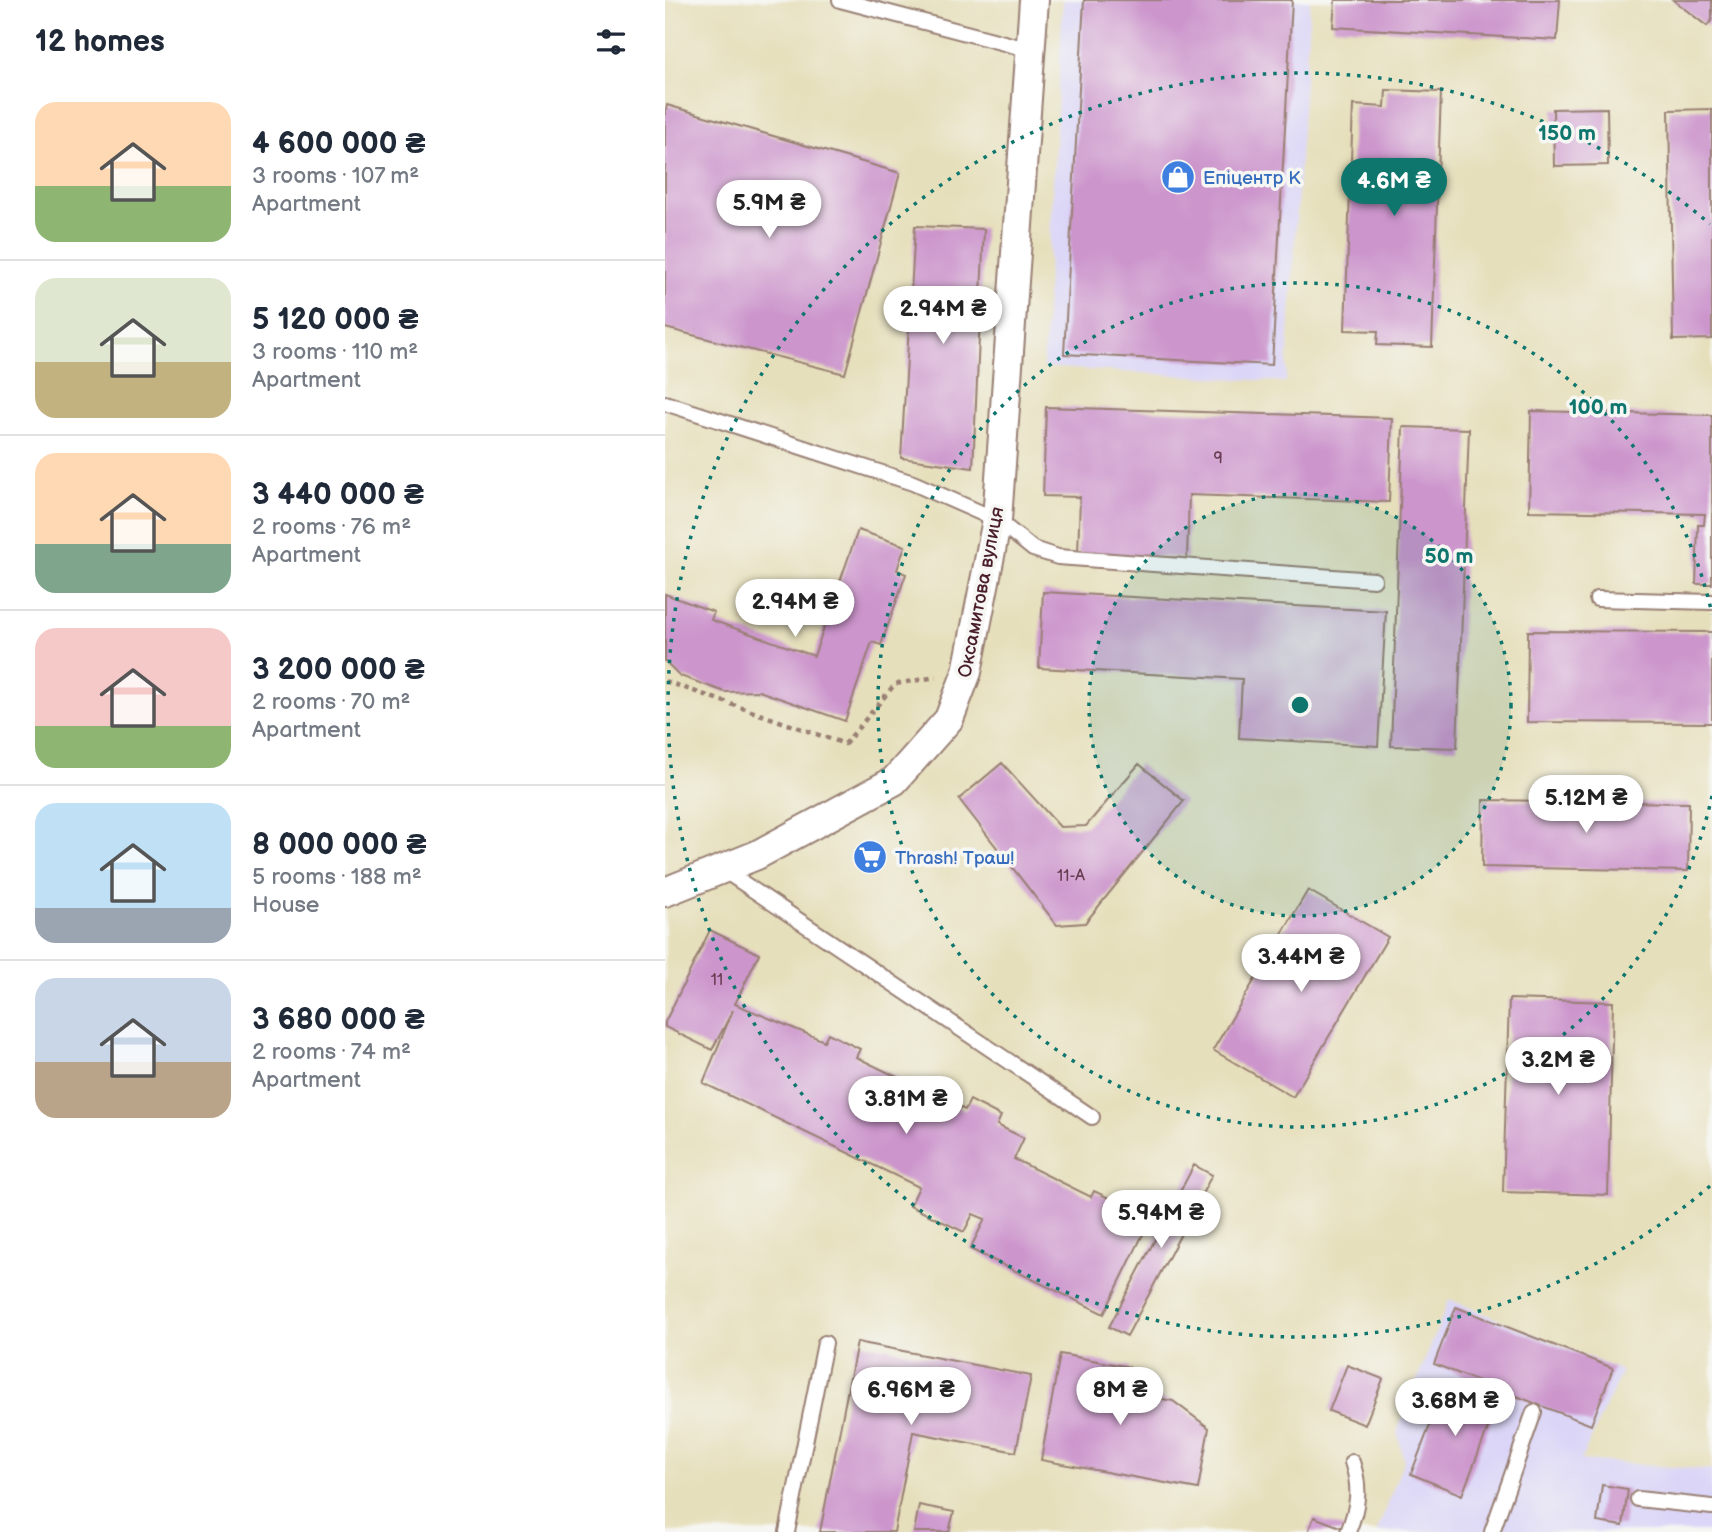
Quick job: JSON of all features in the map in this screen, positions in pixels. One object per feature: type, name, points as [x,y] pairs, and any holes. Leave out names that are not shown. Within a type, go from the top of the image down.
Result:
[{"type":"street","name":"Оксамитова вулиця","points":[[665,892],[757,855],[894,781],[949,719],[967,672],[997,520],[1034,0]]},
{"type":"lane","points":[[841,0],[1031,50]]},
{"type":"lane","points":[[665,403],[912,483],[997,520],[1033,549],[1058,557],[1374,580]]},
{"type":"lane","points":[[1597,599],[1712,602]]},
{"type":"lane","points":[[722,869],[1092,1117]]},
{"type":"lane","points":[[787,1532],[825,1343]]},
{"type":"lane","points":[[1492,1532],[1534,1412]]},
{"type":"lane","points":[[1348,1532],[1359,1495],[1358,1478],[1352,1462]]},
{"type":"lane","points":[[1638,1499],[1712,1507]]},
{"type":"path","points":[[665,681],[845,744],[895,684],[967,672]]},
{"type":"shaded area","name":"Епіцентр К","points":[[1063,0],[1310,0],[1286,382],[1043,367]]},
{"type":"shaded area","points":[[1449,1299],[1622,1371],[1581,1460],[1712,1470],[1712,1532],[1377,1532],[1404,1460],[1397,1432]]},
{"type":"building","name":"Епіцентр К","points":[[1084,0],[1292,0],[1272,365],[1064,354]]},
{"type":"building","points":[[1335,0],[1560,0],[1557,40],[1333,27]]},
{"type":"building","points":[[1673,0],[1712,0],[1712,20],[1707,26]]},
{"type":"building","points":[[1386,90],[1441,92],[1432,347],[1377,345],[1378,331],[1345,330],[1353,105],[1385,107]]},
{"type":"building","points":[[667,105],[900,173],[845,374],[665,328]]},
{"type":"building","points":[[1607,108],[1608,165],[1554,166],[1553,109]]},
{"type":"building","points":[[1712,109],[1712,339],[1673,340],[1669,110]]},
{"type":"building","points":[[915,226],[984,229],[973,468],[901,458]]},
{"type":"building","points":[[1046,407],[1392,418],[1389,502],[1189,495],[1187,558],[1078,554],[1080,497],[1043,496]]},
{"type":"building","points":[[1531,411],[1712,415],[1712,584],[1696,584],[1698,525],[1704,525],[1705,514],[1529,511]]},
{"type":"building","points":[[1403,427],[1469,429],[1457,748],[1391,746]]},
{"type":"building","points":[[858,530],[905,546],[897,570],[906,574],[881,645],[872,642],[845,721],[759,691],[725,692],[680,676],[665,661],[665,594],[714,612],[711,620],[814,656]]},
{"type":"building","points":[[1043,592],[1386,611],[1378,746],[1239,738],[1242,679],[1039,668]]},
{"type":"building","points":[[1528,631],[1712,632],[1712,723],[1527,722]]},
{"type":"building","points":[[1002,763],[1060,827],[1086,826],[1139,764],[1184,801],[1085,923],[1057,925],[959,799]]},
{"type":"building","points":[[1483,800],[1689,803],[1688,871],[1482,867]]},
{"type":"building","points":[[1308,890],[1388,937],[1293,1097],[1213,1050]]},
{"type":"building","points":[[710,930],[759,954],[735,1004],[824,1041],[828,1033],[860,1049],[856,1057],[965,1110],[970,1100],[1001,1116],[997,1125],[1024,1138],[1014,1159],[1091,1197],[1094,1191],[1122,1204],[1119,1210],[1148,1224],[1104,1314],[970,1249],[985,1219],[973,1214],[964,1232],[910,1206],[919,1187],[703,1083],[733,1010],[712,1050],[665,1027],[665,1022]]},
{"type":"building","points":[[1509,999],[1613,1002],[1608,1195],[1503,1192]]},
{"type":"building","points":[[1194,1165],[1212,1175],[1127,1336],[1109,1327]]},
{"type":"building","points":[[1456,1307],[1613,1368],[1591,1425],[1434,1364]]},
{"type":"building","points":[[857,1342],[1031,1376],[1016,1452],[913,1432],[894,1532],[820,1532]]},
{"type":"building","points":[[1060,1354],[1130,1367],[1125,1392],[1173,1401],[1209,1428],[1198,1489],[1041,1460]]},
{"type":"building","points":[[1347,1365],[1383,1379],[1365,1425],[1329,1411]]},
{"type":"building","points":[[1447,1382],[1498,1402],[1462,1495],[1411,1474]]},
{"type":"building","points":[[1602,1485],[1628,1489],[1623,1526],[1597,1522]]},
{"type":"building","points":[[919,1505],[954,1512],[949,1532],[914,1532]]},
{"type":"building","points":[[1314,1517],[1348,1530],[1308,1532]]},
{"type":"place","name":"Епіцентр К","points":[[1178,177]]},
{"type":"place","name":"Thrash! Траш!","points":[[870,857]]}]
